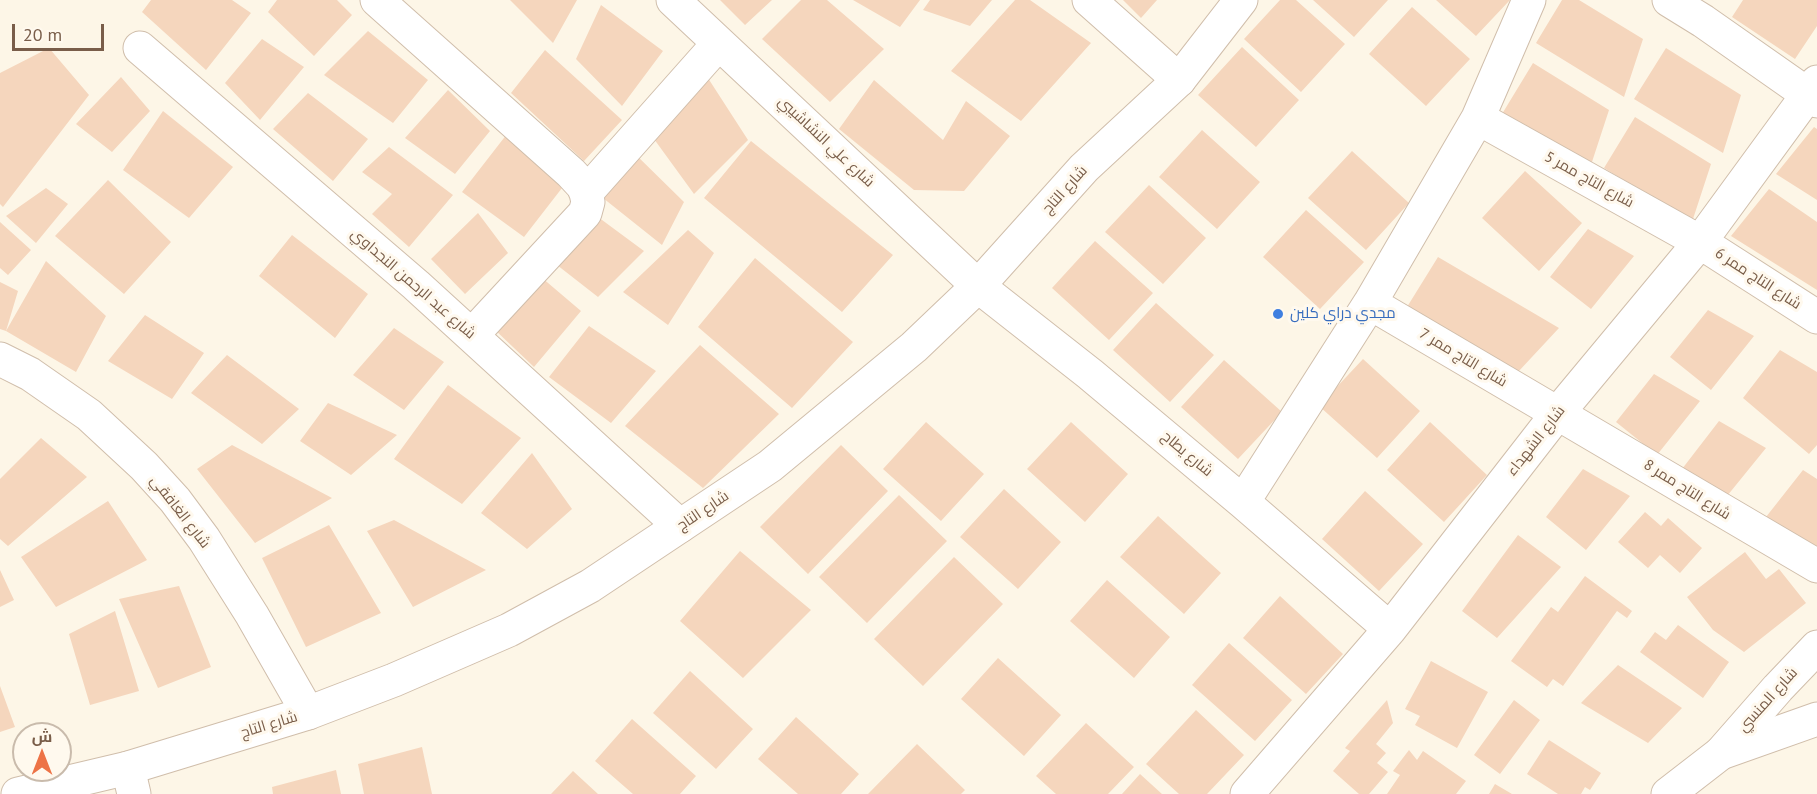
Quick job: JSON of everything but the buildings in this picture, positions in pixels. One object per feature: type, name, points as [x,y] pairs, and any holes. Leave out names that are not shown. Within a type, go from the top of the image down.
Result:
[{"type":"street","points":[[377,0],[571,173],[586,193],[588,202],[585,213],[472,335]]},
{"type":"street","name":"شارع علي النشاشيبي","points":[[673,0],[978,286]]},
{"type":"street","points":[[1089,0],[1179,80]]},
{"type":"street","name":"شارع التاج","points":[[18,794],[131,781],[394,680],[509,630],[590,586],[778,459],[914,347],[978,286],[1084,168],[1179,80],[1242,0]]},
{"type":"street","points":[[1243,502],[1370,303],[1478,118],[1528,0]]},
{"type":"street","points":[[1669,0],[1814,93]]},
{"type":"street","points":[[586,193],[719,43]]},
{"type":"street","name":"شارع عبد الرحمن النجداوي","points":[[140,48],[472,335],[680,526]]},
{"type":"street","name":"شارع الشهداء","points":[[1247,794],[1390,629],[1557,414],[1700,242],[1814,93]]},
{"type":"street","name":"شارع التاج ممر 5","points":[[1478,118],[1700,242]]},
{"type":"street","name":"شارع التاج ممر 6","points":[[1700,242],[1817,317]]},
{"type":"street","name":"شارع يطاح","points":[[978,286],[1090,374],[1390,629]]},
{"type":"street","name":"شارع التاج ممر 7","points":[[1370,303],[1557,414]]},
{"type":"street","name":"شارع الغافقي","points":[[0,359],[30,374],[88,415],[144,466],[175,500],[204,539],[252,615],[308,713]]},
{"type":"street","name":"شارع التاج ممر 8","points":[[1557,414],[1640,460],[1723,512],[1817,566]]},
{"type":"street","name":"شارع المنسي","points":[[1721,753],[1817,647]]},
{"type":"street","points":[[1668,794],[1721,753],[1817,719]]},
{"type":"place","name":"مجدي دراي كلين","points":[[1278,314]]}]
